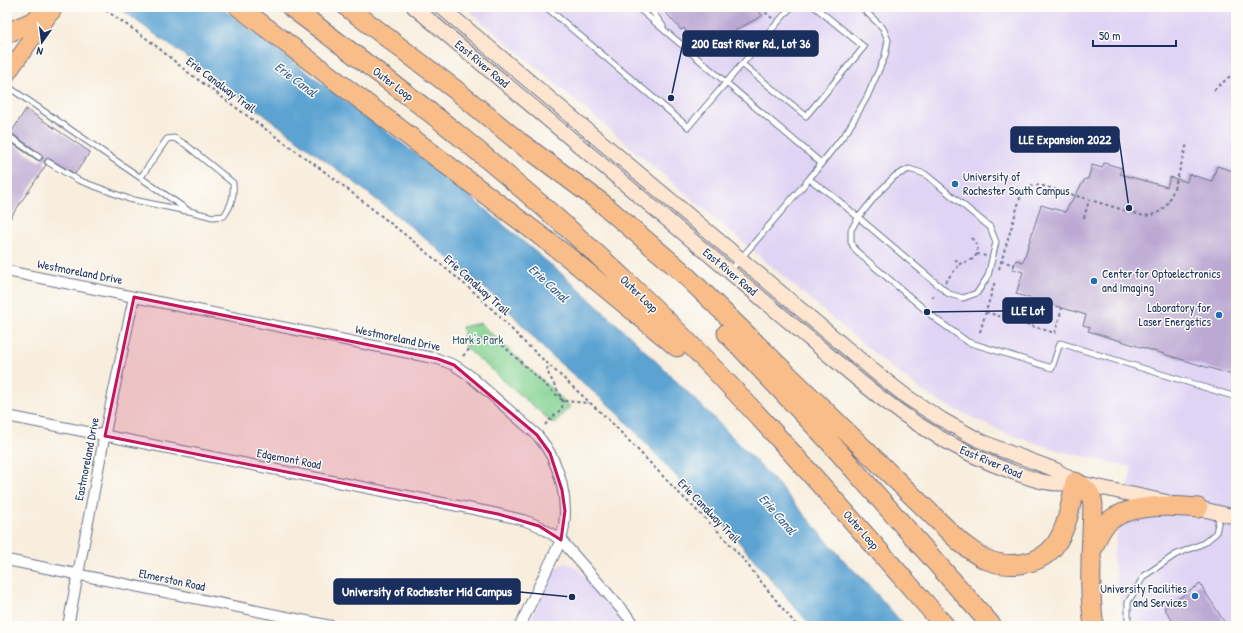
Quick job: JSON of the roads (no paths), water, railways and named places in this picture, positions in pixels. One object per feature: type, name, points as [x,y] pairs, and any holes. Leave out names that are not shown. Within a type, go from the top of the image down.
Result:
[{"type":"highway","points":[[239,7],[567,256],[760,417]]},
{"type":"highway","name":"Outer Loop","points":[[291,7],[448,127],[602,259],[660,315],[760,417],[945,626]]},
{"type":"highway","points":[[347,7],[441,78],[521,143],[618,228],[672,279],[740,346],[824,435],[992,626]]},
{"type":"highway","points":[[7,33],[30,23],[53,9]]},
{"type":"highway","points":[[521,143],[592,196],[666,256],[960,542],[980,556],[998,563],[1012,564],[1031,561],[1048,553],[1056,545],[1061,535],[1075,482],[1088,492],[1092,500],[1091,594],[1094,626]]},
{"type":"highway","points":[[1091,555],[1102,530],[1109,521],[1120,515],[1140,509],[1159,507],[1178,506],[1198,508]]},
{"type":"main road","points":[[7,74],[53,9]]},
{"type":"street","name":"East River Road","points":[[414,7],[729,272],[878,396],[910,420],[981,459],[1039,482],[1059,484],[1075,482]]},
{"type":"street","name":"East River Road","points":[[442,7],[875,372],[924,409],[977,439],[1014,455],[1051,468],[1075,482],[1236,517]]},
{"type":"street","name":"Westmoreland Drive","points":[[7,271],[438,359],[454,365],[469,375],[537,435],[550,453],[562,490],[565,511],[564,529],[561,540],[520,626]]},
{"type":"street","name":"Eastmoreland Drive","points":[[68,626],[77,574],[134,297]]},
{"type":"street","name":"Edgemont Road","points":[[7,416],[498,514],[523,520],[539,526],[561,540]]},
{"type":"street","points":[[561,540],[636,626]]},
{"type":"street","name":"Elmerston Road","points":[[7,560],[331,626]]},
{"type":"lane","points":[[546,7],[688,127],[791,7]]},
{"type":"lane","points":[[637,7],[821,163]]},
{"type":"lane","points":[[649,7],[670,35]]},
{"type":"lane","points":[[742,64],[806,116],[864,47],[815,7]]},
{"type":"lane","points":[[729,272],[809,179],[848,130],[867,97],[885,56],[888,40],[883,28],[861,7]]},
{"type":"lane","points":[[7,86],[189,211]]},
{"type":"lane","points":[[7,135],[39,157]]},
{"type":"lane","points":[[48,162],[78,180],[130,199],[213,217],[224,216],[230,207],[234,195],[233,183],[185,144],[174,138],[166,139],[140,177]]},
{"type":"lane","points":[[809,179],[833,196],[858,218],[949,294],[963,298],[977,293],[988,276],[996,242],[990,227],[925,174],[909,170],[895,176],[879,192],[858,218],[851,230],[850,242],[856,251],[937,320],[968,342],[1052,368],[1060,343],[1236,397]]},
{"type":"lane","points":[[1128,626],[1128,602],[1144,576],[1175,555],[1204,543],[1216,533],[1220,513]]},
{"type":"water","name":"Erie Canal","points":[[119,7],[220,7],[448,178],[570,281],[709,413],[776,482],[848,565],[865,581],[905,626],[811,626],[727,528],[693,492],[686,487],[617,412],[548,353],[500,301],[410,226],[354,182]]},
{"type":"place","name":"200 East River Rd., Lot 36","points":[[671,98]]},
{"type":"place","name":"University of Rochester South Campus","points":[[955,184]]},
{"type":"place","name":"LLE Expansion 2022","points":[[1129,208]]},
{"type":"place","name":"Center for Optoelectronics and Imaging","points":[[1094,281]]},
{"type":"place","name":"LLE Lot","points":[[927,312]]},
{"type":"place","name":"Laboratory for Laser Energetics","points":[[1219,315]]},
{"type":"place","name":"University Facilities and Services","points":[[1195,596]]},
{"type":"place","name":"University of Rochester Mid Campus","points":[[572,597]]},
{"type":"park label","name":"Mark's Park","points":[[478,340]]}]
